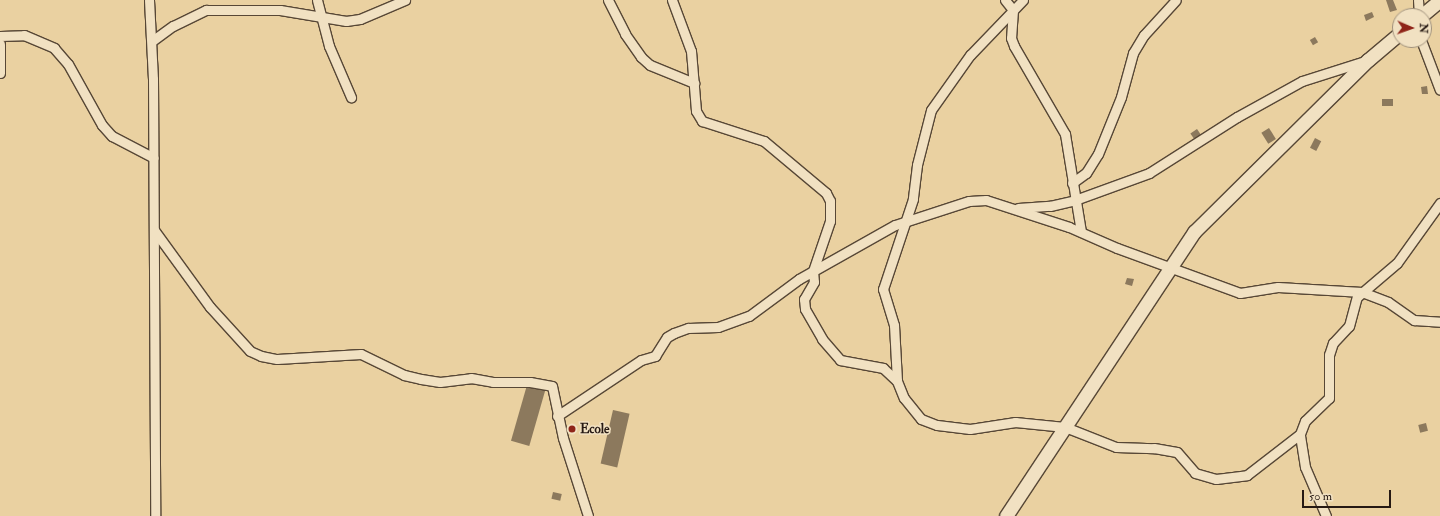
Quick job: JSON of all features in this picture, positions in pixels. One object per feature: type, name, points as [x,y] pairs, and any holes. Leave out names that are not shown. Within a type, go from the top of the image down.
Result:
[{"type":"street","points":[[149,0],[152,41],[154,158],[155,516]]},
{"type":"street","points":[[316,0],[330,46],[351,97]]},
{"type":"street","points":[[152,41],[173,26],[212,9],[280,10],[346,20],[360,19],[405,0]]},
{"type":"street","points":[[608,0],[625,34],[641,57],[650,65],[694,83]]},
{"type":"street","points":[[672,0],[692,51],[696,111],[702,121],[764,141],[826,193],[830,201],[830,221],[813,271],[814,282],[804,299],[806,309],[822,339],[840,360],[882,368],[897,381],[914,412],[937,425],[970,429],[1015,422],[1065,427],[1116,447],[1178,452],[1195,473],[1216,479],[1247,475],[1300,434]]},
{"type":"street","points":[[1004,0],[1013,10],[1011,38],[1065,134],[1080,232]]},
{"type":"street","points":[[897,381],[894,325],[883,289],[913,199],[916,165],[931,110],[938,96],[970,55],[1023,0]]},
{"type":"street","points":[[1072,183],[1086,173],[1098,154],[1121,97],[1133,53],[1144,35],[1176,0]]},
{"type":"street","points":[[1430,8],[1440,0]]},
{"type":"street","points":[[0,36],[24,35],[54,48],[68,64],[102,125],[112,136],[154,158]]},
{"type":"street","points":[[1006,516],[1194,232],[1368,60],[1392,40]]},
{"type":"street","points":[[0,44],[0,73]]},
{"type":"street","points":[[1424,48],[1440,90]]},
{"type":"street","points":[[1012,208],[1050,206],[1075,200],[1149,173],[1237,117],[1302,81],[1368,60]]},
{"type":"street","points":[[557,416],[640,360],[655,356],[667,337],[674,333],[688,328],[718,327],[749,316],[813,271],[905,221],[969,201],[986,200],[1012,208],[1080,232],[1117,248],[1171,265],[1206,282],[1240,293],[1289,287],[1362,292],[1388,302],[1414,320],[1440,322]]},
{"type":"street","points":[[1326,516],[1305,466],[1300,434],[1305,421],[1329,398],[1329,355],[1337,337],[1349,326],[1353,304],[1362,292],[1397,263],[1440,203]]},
{"type":"street","points":[[154,230],[210,306],[250,350],[261,356],[277,360],[361,354],[404,375],[440,382],[458,377],[548,384],[553,389],[557,416],[588,516]]},
{"type":"building","points":[[1386,0],[1393,0],[1396,8],[1392,8],[1392,11],[1390,12]]},
{"type":"building","points":[[1372,12],[1374,17],[1366,21],[1364,15]]},
{"type":"building","points":[[1315,37],[1318,42],[1313,45],[1310,40]]},
{"type":"building","points":[[1427,86],[1428,94],[1422,94],[1421,87]]},
{"type":"building","points":[[1382,99],[1393,99],[1393,106],[1382,106]]},
{"type":"building","points":[[1269,128],[1276,139],[1268,144],[1261,133]]},
{"type":"building","points":[[1197,129],[1201,135],[1194,139],[1190,133]]},
{"type":"building","points":[[1315,138],[1321,141],[1316,151],[1310,148]]},
{"type":"building","points":[[1127,278],[1134,279],[1132,286],[1125,284]]},
{"type":"building","points":[[527,385],[545,390],[529,446],[511,441]]},
{"type":"building","points":[[613,410],[630,414],[617,467],[601,464]]},
{"type":"building","points":[[1426,423],[1428,431],[1420,433],[1418,425]]},
{"type":"building","points":[[553,492],[562,494],[560,501],[551,499]]},
{"type":"place","name":"Ecole","points":[[572,429]]}]
